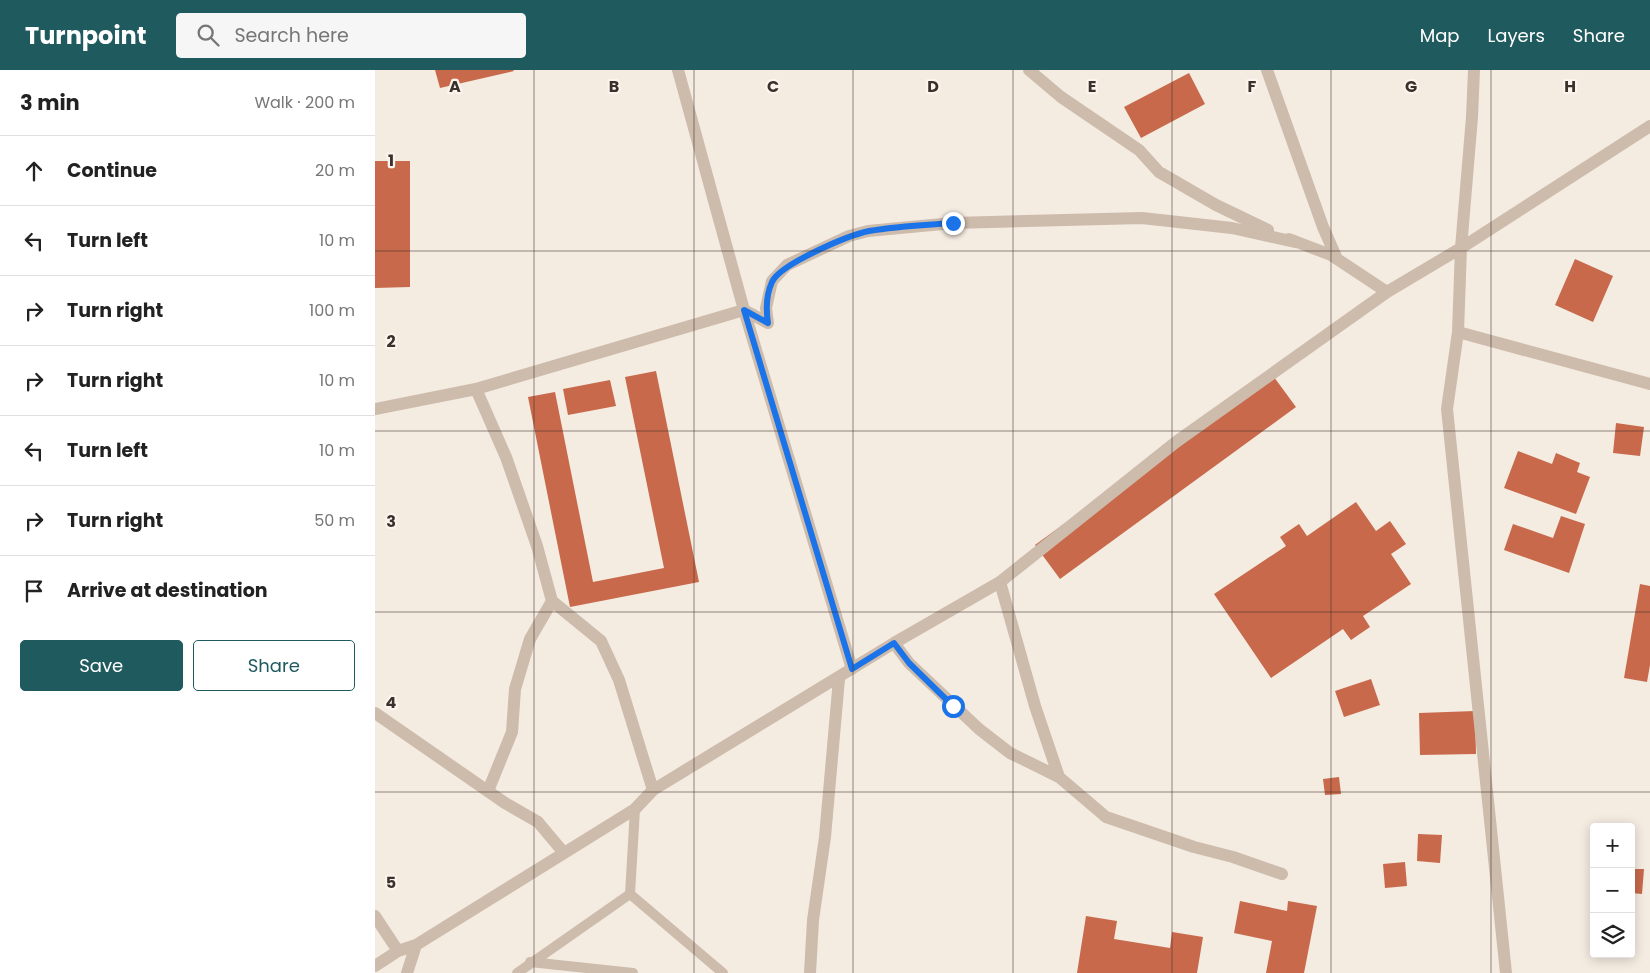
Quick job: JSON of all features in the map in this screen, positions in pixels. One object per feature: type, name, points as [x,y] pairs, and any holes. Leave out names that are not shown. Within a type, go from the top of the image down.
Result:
[{"type":"street","points":[[678,70],[744,310],[852,669]]},
{"type":"street","points":[[1029,70],[1061,97],[1139,150],[1159,172],[1216,205],[1295,242],[1337,259],[1387,292]]},
{"type":"street","points":[[1267,70],[1323,227],[1337,259]]},
{"type":"street","points":[[1474,70],[1461,248],[1458,332],[1447,409],[1506,973]]},
{"type":"street","points":[[375,966],[398,951],[416,945],[635,809],[653,790],[839,679],[894,643],[1000,582],[1176,442],[1387,292],[1461,248],[1650,126]]},
{"type":"street","points":[[375,409],[476,389],[744,310],[768,323],[766,308],[772,281],[787,265],[849,236],[868,231],[953,223],[1142,218],[1231,228],[1295,242]]},
{"type":"street","points":[[1458,332],[1650,384]]},
{"type":"street","points":[[476,389],[506,457],[537,546],[552,601],[601,641],[619,680],[653,790]]},
{"type":"street","points":[[1000,582],[1035,706],[1059,777]]},
{"type":"street","points":[[488,791],[513,732],[515,689],[530,639],[552,601]]},
{"type":"street","points":[[894,643],[909,663],[979,729],[1010,753],[1059,777],[1106,817],[1282,874]]},
{"type":"street","points":[[810,973],[813,920],[825,837],[839,679]]},
{"type":"street","points":[[375,713],[488,791],[538,822],[564,853]]},
{"type":"street","points":[[375,916],[398,951]]},
{"type":"street","points":[[407,973],[416,945]]},
{"type":"lane","points":[[630,894],[635,809]]},
{"type":"lane","points":[[517,973],[530,962],[630,894]]},
{"type":"lane","points":[[630,894],[723,973]]},
{"type":"lane","points":[[530,962],[633,973]]},
{"type":"building","points":[[435,70],[513,70],[514,71],[440,88]]},
{"type":"building","points":[[1189,73],[1205,104],[1141,138],[1124,107]]},
{"type":"building","points":[[375,161],[410,161],[410,287],[375,288]]},
{"type":"building","points":[[1575,259],[1613,276],[1593,322],[1555,305]]},
{"type":"building","points":[[656,371],[699,582],[570,607],[528,397],[555,392],[593,582],[664,568],[625,377]]},
{"type":"building","points":[[1271,373],[1296,407],[1060,579],[1035,545]]},
{"type":"building","points":[[610,380],[616,406],[568,415],[563,389]]},
{"type":"building","points":[[1616,423],[1644,427],[1640,456],[1613,453]]},
{"type":"building","points":[[1518,451],[1552,464],[1556,453],[1580,463],[1577,472],[1590,477],[1576,514],[1504,488]]},
{"type":"building","points":[[1356,502],[1376,531],[1390,521],[1406,544],[1391,554],[1411,584],[1363,616],[1370,627],[1351,640],[1343,629],[1271,678],[1214,594],[1286,546],[1280,537],[1299,524],[1307,536]]},
{"type":"building","points":[[1561,516],[1585,524],[1569,573],[1504,550],[1513,524],[1553,538]]},
{"type":"building","points":[[1640,584],[1650,586],[1650,665],[1647,682],[1624,678]]},
{"type":"building","points":[[1371,679],[1380,705],[1344,717],[1335,691]]},
{"type":"building","points":[[1475,711],[1476,754],[1420,755],[1419,713]]},
{"type":"building","points":[[1339,777],[1341,794],[1325,795],[1323,779]]},
{"type":"building","points":[[1418,834],[1442,835],[1440,863],[1417,861]]},
{"type":"building","points":[[1405,862],[1407,886],[1385,888],[1383,864]]},
{"type":"building","points":[[1635,869],[1644,869],[1642,894],[1635,893]]},
{"type":"building","points":[[1240,901],[1287,911],[1288,901],[1317,906],[1304,973],[1266,973],[1272,941],[1234,933]]},
{"type":"building","points":[[1086,916],[1117,921],[1114,939],[1170,948],[1172,932],[1203,937],[1197,973],[1077,973]]},
{"type":"route","points":[[953,223],[868,231],[849,236],[787,265],[772,281],[766,308],[768,323],[744,310],[852,669],[894,643],[909,663],[953,706]]}]
